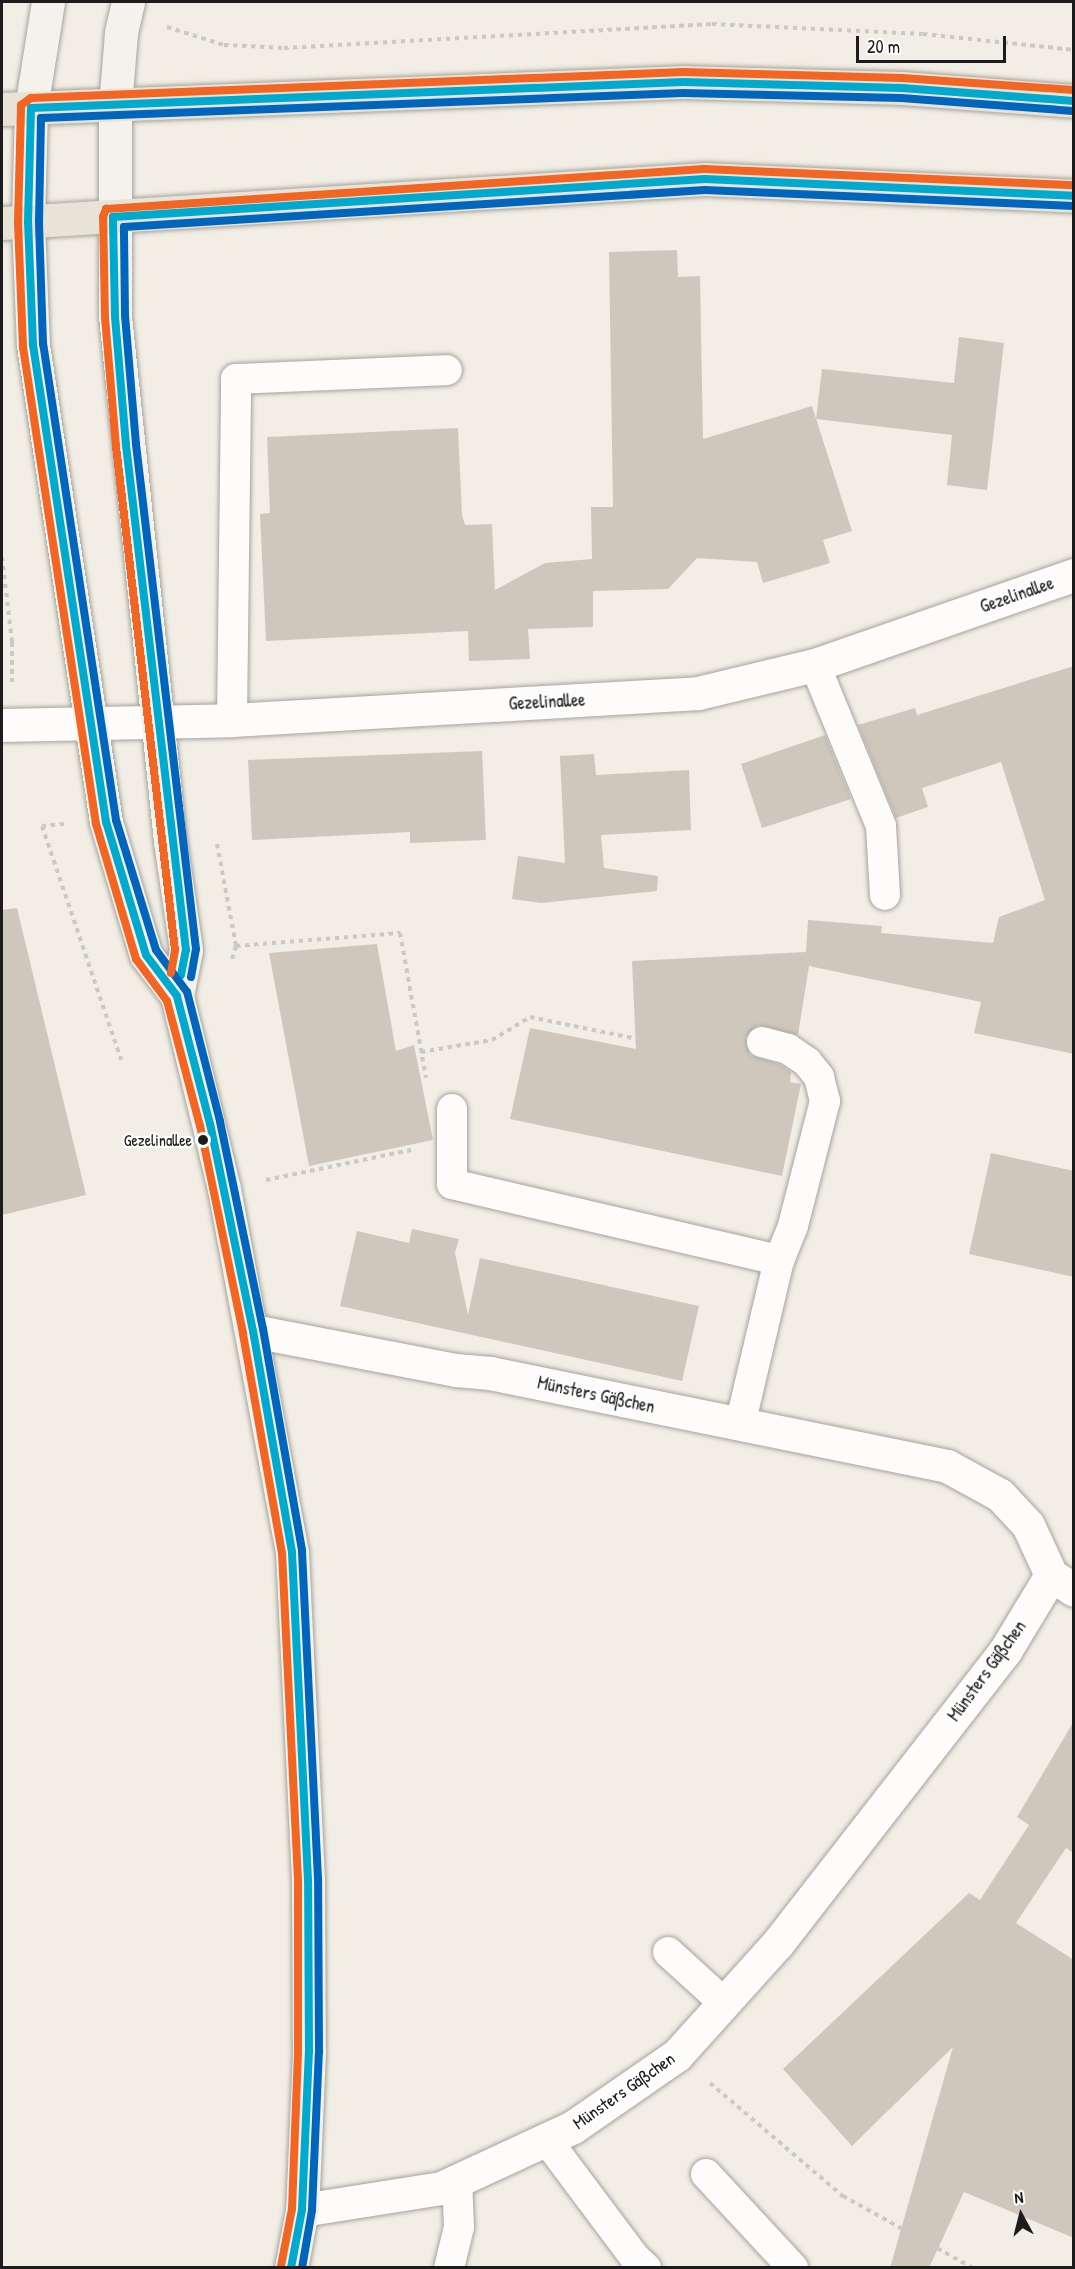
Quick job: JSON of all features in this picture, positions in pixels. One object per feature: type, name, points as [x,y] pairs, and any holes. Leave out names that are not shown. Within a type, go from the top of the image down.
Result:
[{"type":"main road","points":[[48,2],[16,109],[15,222],[90,722],[106,822],[146,955],[177,996],[224,1189],[253,1331],[292,1552],[308,1880],[309,2052],[302,2210],[291,2268]]},
{"type":"main road","points":[[128,2],[121,33],[115,106],[112,217],[115,316],[126,445],[160,720],[170,841],[186,950],[177,996]]},
{"type":"main road","points":[[16,109],[683,82],[902,88],[1074,101]]},
{"type":"main road","points":[[15,222],[705,179],[1074,196]]},
{"type":"street","name":"Gezelinallee","points":[[7,725],[232,720],[698,693],[815,665],[1074,575]]},
{"type":"street","name":"Münsters Gäßchen","points":[[253,1331],[456,1370],[490,1373],[947,1467],[1000,1495],[1028,1526],[1066,1581],[1005,1651],[777,1944],[677,2055],[582,2121],[441,2188],[302,2210]]},
{"type":"lane","points":[[232,720],[236,379],[447,370]]},
{"type":"lane","points":[[815,665],[881,826],[885,895]]},
{"type":"lane","points":[[740,1425],[779,1260],[793,1226],[825,1101],[819,1077],[807,1062],[788,1049],[762,1042]]},
{"type":"lane","points":[[452,1109],[452,1184],[779,1260]]},
{"type":"lane","points":[[668,1952],[724,2003]]},
{"type":"lane","points":[[546,2139],[634,2258],[646,2268]]},
{"type":"lane","points":[[706,2175],[794,2268]]},
{"type":"lane","points":[[449,2268],[459,2228],[458,2180]]},
{"type":"path","points":[[172,27],[224,45],[284,48],[712,24],[923,34],[1074,50]]},
{"type":"path","points":[[2,557],[12,642],[7,725]]},
{"type":"path","points":[[106,822],[42,826],[121,1060]]},
{"type":"path","points":[[217,840],[237,946],[232,959]]},
{"type":"path","points":[[237,946],[400,933],[426,1082]]},
{"type":"path","points":[[421,1052],[492,1040],[530,1017],[731,1058]]},
{"type":"path","points":[[224,1189],[415,1149]]},
{"type":"path","points":[[677,2055],[843,2196],[973,2268]]},
{"type":"building","points":[[677,250],[678,277],[700,276],[703,439],[812,406],[852,531],[823,540],[830,563],[763,583],[757,562],[697,558],[668,589],[593,591],[593,627],[528,629],[530,659],[469,661],[468,631],[266,641],[260,514],[270,513],[267,437],[458,428],[462,515],[465,525],[492,524],[495,590],[545,563],[592,559],[591,507],[613,507],[609,252]]},
{"type":"building","points":[[959,337],[1004,343],[987,490],[947,485],[952,435],[816,419],[822,369],[954,383]]},
{"type":"building","points":[[1074,666],[1074,1054],[974,1033],[981,1002],[809,966],[798,1035],[758,1025],[745,1038],[750,1055],[781,1065],[791,1072],[790,1082],[801,1084],[782,1176],[510,1119],[530,1028],[636,1049],[632,961],[806,952],[808,920],[882,926],[881,933],[993,943],[999,917],[1045,900],[1001,762],[922,788],[928,807],[896,818],[858,725],[915,708],[917,715]]},
{"type":"building","points":[[825,735],[851,799],[762,828],[741,764]]},
{"type":"building","points":[[482,751],[486,840],[410,843],[410,832],[252,840],[248,760]]},
{"type":"building","points":[[594,754],[596,775],[689,770],[691,830],[601,835],[604,868],[658,876],[657,891],[541,903],[512,899],[518,856],[565,863],[560,756]]},
{"type":"building","points":[[17,908],[86,1195],[2,1215],[2,910]]},
{"type":"building","points":[[377,944],[396,1051],[414,1045],[433,1140],[309,1166],[269,953]]},
{"type":"building","points":[[991,1153],[1074,1171],[1074,1277],[969,1254]]},
{"type":"building","points":[[412,1229],[459,1239],[455,1253],[468,1315],[480,1258],[699,1306],[682,1381],[340,1306],[357,1231],[409,1243]]},
{"type":"building","points":[[1074,1721],[1074,1853],[1066,1848],[1016,1923],[1074,1960],[1074,2238],[964,2192],[929,2268],[890,2268],[953,2047],[852,2146],[783,2069],[969,1893],[980,1900],[1029,1825],[1017,1817]]},
{"type":"transit line","points":[[281,2266],[292,2209],[298,2052],[298,1880],[282,1553],[243,1333],[200,1126],[167,1001],[136,959],[96,824],[23,347],[18,222],[21,105],[31,98],[683,72],[902,78],[1074,90]]},
{"type":"transit line","points":[[291,2268],[302,2210],[309,2052],[308,1880],[292,1552],[253,1331],[210,1124],[177,996],[146,955],[106,822],[33,345],[28,222],[31,108],[683,82],[902,88],[1074,101]]},
{"type":"transit line","points":[[302,2268],[312,2210],[319,2052],[318,1879],[302,1550],[263,1329],[220,1121],[187,992],[156,950],[116,820],[43,344],[39,222],[41,118],[683,93],[901,98],[1073,111]]},
{"type":"transit line","points":[[171,973],[175,950],[116,446],[105,317],[103,217],[106,209],[704,169],[1074,185]]},
{"type":"transit line","points":[[181,975],[186,950],[126,445],[115,316],[113,217],[705,179],[1074,196]]},
{"type":"transit line","points":[[191,977],[196,949],[136,444],[125,315],[124,227],[705,190],[1074,206]]},
{"type":"place","name":"Gezelinallee","points":[[203,1140]]}]
